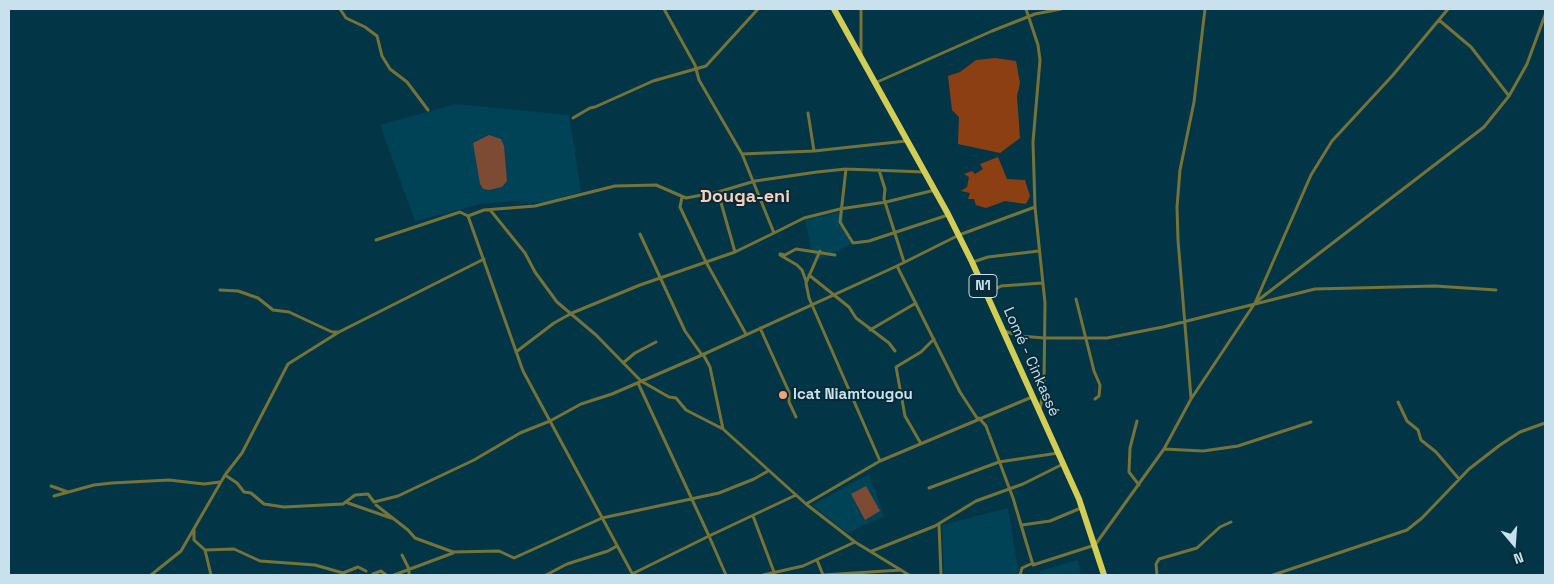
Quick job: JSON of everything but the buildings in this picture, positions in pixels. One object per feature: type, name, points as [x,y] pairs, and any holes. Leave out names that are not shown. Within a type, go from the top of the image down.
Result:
[{"type":"highway","name":"Lomé - Cinkassé","points":[[834,9],[948,214],[972,262],[1082,508],[1104,575]]},
{"type":"street","points":[[340,9],[346,18],[377,36],[382,56],[390,69],[407,82],[428,110]]},
{"type":"street","points":[[664,9],[681,37],[695,66],[699,80],[742,154],[755,181],[774,233]]},
{"type":"street","points":[[573,118],[590,108],[653,81],[695,70],[708,64],[758,9]]},
{"type":"street","points":[[861,9],[862,59]]},
{"type":"street","points":[[1026,9],[1040,60],[1033,142],[1035,207],[1042,283],[1044,338],[1044,383],[1039,411]]},
{"type":"street","points":[[874,83],[992,31],[1029,18],[1035,14],[1061,9]]},
{"type":"street","points":[[1191,399],[1178,240],[1178,207],[1180,170],[1194,102],[1204,9]]},
{"type":"street","points":[[1020,575],[1022,568],[1033,563],[1033,565],[1095,545],[1164,448],[1191,399],[1255,303],[1311,175],[1332,141],[1393,75],[1448,9]]},
{"type":"street","points":[[1255,303],[1472,138],[1497,112],[1509,96],[1529,58],[1545,15]]},
{"type":"street","points":[[1438,20],[1471,47],[1509,96]]},
{"type":"street","points":[[808,113],[814,151]]},
{"type":"street","points":[[742,154],[814,151],[907,141]]},
{"type":"street","points":[[468,216],[484,210],[491,211],[535,206],[615,186],[656,185],[687,198],[718,192],[755,181],[846,169],[924,172]]},
{"type":"street","points":[[846,169],[840,222],[853,243],[869,241],[918,226],[948,214]]},
{"type":"street","points":[[879,170],[894,233],[904,262]]},
{"type":"street","points":[[516,352],[554,323],[572,313],[660,278],[735,252],[804,218],[840,209],[886,202],[934,190]]},
{"type":"street","points":[[718,192],[735,252]]},
{"type":"street","points":[[682,196],[680,207],[706,262],[746,334]]},
{"type":"street","points":[[347,503],[356,495],[368,494],[374,502],[398,496],[474,460],[520,433],[550,421],[581,404],[640,382],[702,355],[898,266],[959,235],[1035,207]]},
{"type":"street","points":[[491,211],[525,253],[535,272],[557,302],[572,313],[640,382],[726,575]]},
{"type":"street","points":[[376,240],[460,212],[468,216],[523,371],[632,574],[796,495]]},
{"type":"street","points":[[640,234],[685,330],[710,367],[723,429]]},
{"type":"street","points":[[835,256],[820,251],[796,249],[785,255],[780,254],[802,270],[812,304],[880,461]]},
{"type":"street","points":[[806,283],[816,264],[820,251]]},
{"type":"street","points":[[972,262],[988,257],[1039,251]]},
{"type":"street","points":[[151,575],[181,551],[225,475],[242,454],[288,364],[339,332],[484,259]]},
{"type":"street","points":[[898,266],[960,392],[986,426],[1022,526],[1033,563]]},
{"type":"street","points":[[809,275],[849,306],[856,318],[888,343],[895,351]]},
{"type":"street","points":[[986,294],[1001,286],[1042,283]]},
{"type":"street","points":[[1004,331],[1020,336],[1044,338],[1086,340],[1107,338],[1186,321],[1315,289],[1378,286],[1496,290]]},
{"type":"street","points":[[220,290],[238,291],[258,298],[273,310],[289,312],[332,332],[339,332]]},
{"type":"street","points":[[1076,299],[1101,390],[1100,396],[1095,399]]},
{"type":"street","points":[[870,330],[916,303]]},
{"type":"street","points":[[760,328],[788,392],[789,402],[796,417]]},
{"type":"street","points":[[920,442],[906,416],[896,367],[921,352],[934,339]]},
{"type":"street","points":[[623,363],[635,352],[656,342]]},
{"type":"street","points":[[640,382],[669,397],[676,398],[686,410],[723,429],[806,504],[855,542],[909,575]]},
{"type":"street","points":[[806,504],[880,461],[920,442],[934,439],[978,418],[1032,397]]},
{"type":"street","points":[[1398,402],[1404,417],[1418,430],[1421,440],[1436,452],[1458,479]]},
{"type":"street","points":[[1137,421],[1130,448],[1129,472],[1139,485]]},
{"type":"street","points":[[1164,448],[1203,451],[1238,446],[1311,422]]},
{"type":"street","points":[[1273,575],[1407,530],[1422,518],[1458,479],[1500,445],[1527,429],[1545,423]]},
{"type":"street","points":[[929,488],[999,462],[1058,453]]},
{"type":"street","points":[[872,551],[939,524],[976,501],[1063,464]]},
{"type":"street","points":[[394,575],[453,552],[498,551],[514,558],[602,518],[719,494],[768,471]]},
{"type":"street","points":[[225,475],[237,483],[244,492],[251,493],[264,504],[295,508],[347,503],[392,518]]},
{"type":"street","points":[[54,496],[112,483],[170,480],[204,484],[221,482]]},
{"type":"street","points":[[51,486],[69,492]]},
{"type":"street","points":[[376,504],[415,538],[453,552]]},
{"type":"street","points":[[1022,526],[1050,521],[1082,508]]},
{"type":"street","points":[[752,516],[774,572]]},
{"type":"street","points":[[1157,575],[1156,564],[1159,558],[1197,548],[1220,527],[1232,522]]},
{"type":"street","points":[[939,524],[942,575]]},
{"type":"street","points":[[194,529],[195,542],[205,550],[211,575]]},
{"type":"street","points":[[763,575],[817,560],[855,542]]},
{"type":"street","points":[[546,575],[567,564],[617,546]]},
{"type":"street","points":[[205,550],[234,549],[260,561],[315,565],[343,573],[358,567],[366,570]]},
{"type":"street","points":[[402,555],[409,569],[409,575]]},
{"type":"street","points":[[817,560],[824,575],[902,570]]},
{"type":"street","points":[[373,574],[381,571],[386,575]]},
{"type":"shaded area","points":[[995,58],[1016,61],[1020,83],[1017,96],[1020,138],[1000,153],[958,144],[959,117],[952,110],[948,76],[960,72],[976,60]]},
{"type":"shaded area","points":[[456,104],[569,115],[581,192],[543,203],[515,201],[481,204],[415,221],[380,125]]},
{"type":"shaded area","points":[[489,135],[501,139],[504,146],[507,181],[502,187],[489,190],[483,189],[480,184],[473,143]]},
{"type":"shaded area","points":[[998,157],[1007,179],[1025,180],[1030,196],[1026,204],[1005,201],[986,208],[976,205],[974,199],[968,199],[970,193],[961,191],[967,187],[969,177],[964,174],[972,171],[975,174],[983,169],[980,164]]},
{"type":"shaded area","points":[[843,211],[843,224],[851,244],[819,260],[812,253],[805,220]]},
{"type":"shaded area","points":[[869,474],[884,516],[847,533],[812,505]]},
{"type":"shaded area","points":[[866,486],[880,511],[865,520],[851,494]]},
{"type":"shaded area","points":[[1008,508],[1019,575],[944,575],[942,525]]},
{"type":"shaded area","points":[[1078,560],[1081,575],[1041,575],[1040,571]]},
{"type":"place","name":"Icat Niamtougou","points":[[783,395]]},
{"type":"district","name":"Douga-eni","points":[[745,197]]}]
